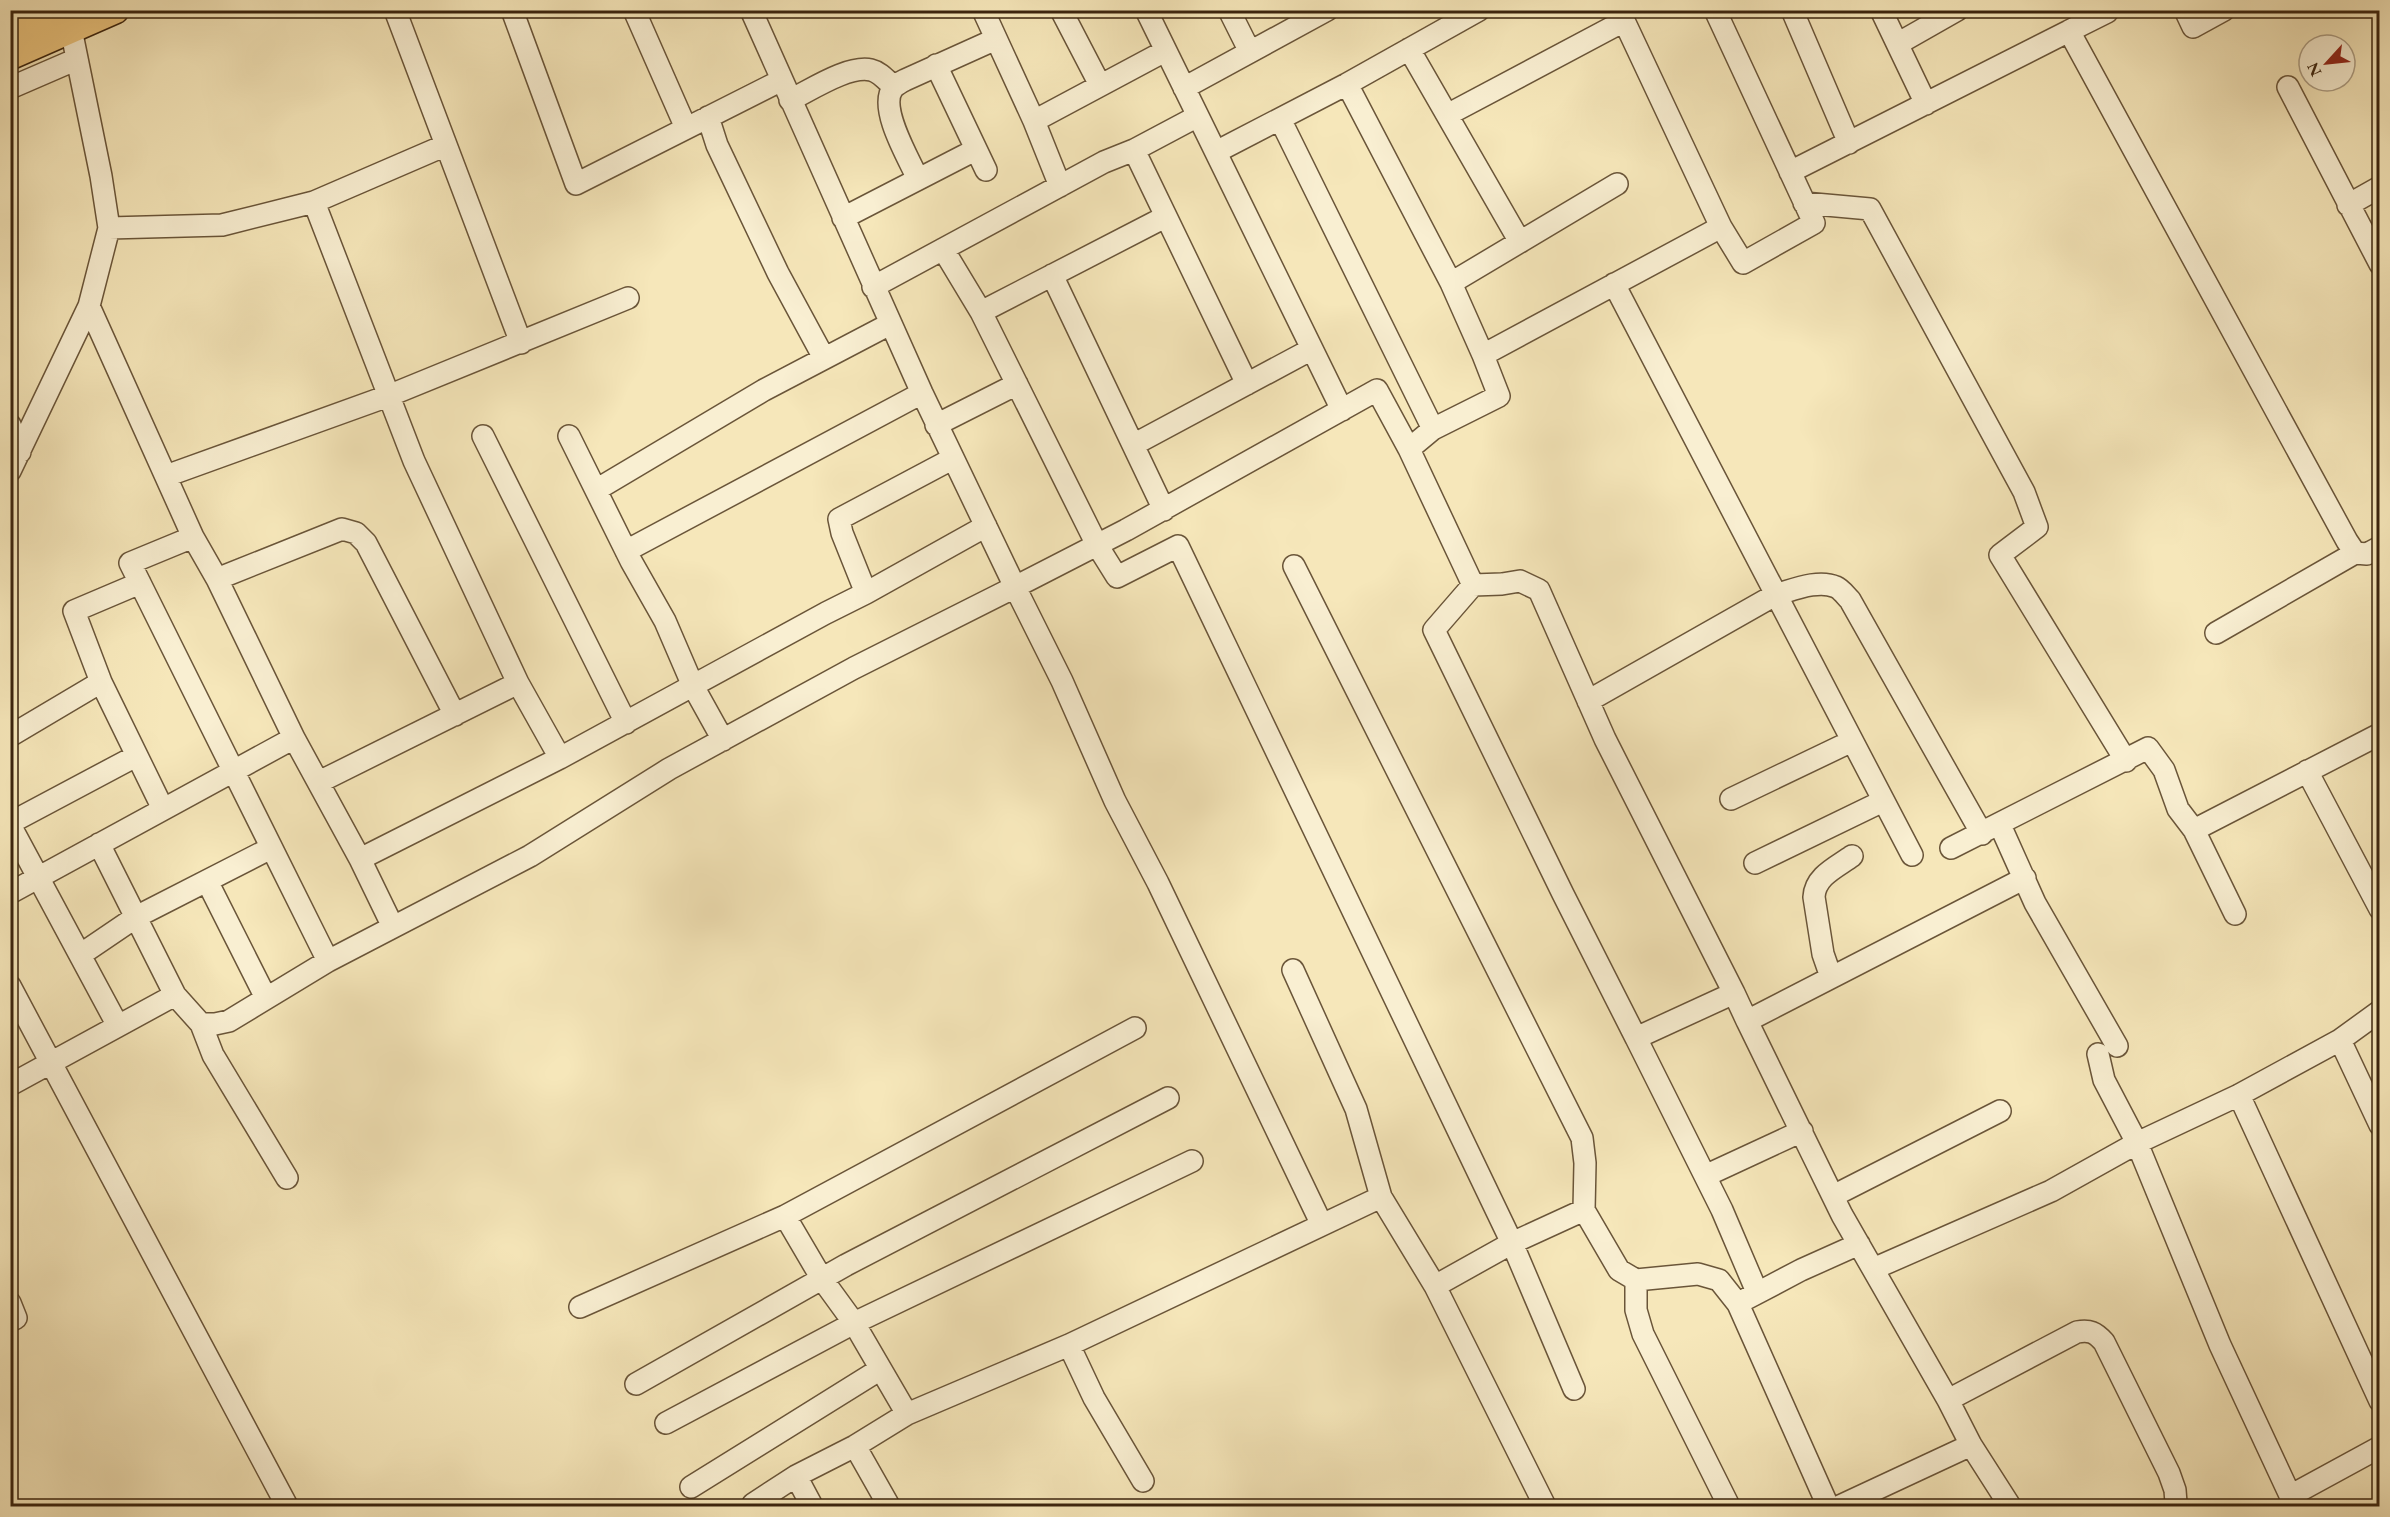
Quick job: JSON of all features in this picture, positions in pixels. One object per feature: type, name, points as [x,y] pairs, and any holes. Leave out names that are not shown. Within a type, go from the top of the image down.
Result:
[{"type":"main road","points":[[10,30],[115,10]]},
{"type":"main road","points":[[10,56],[66,20]]},
{"type":"street","points":[[394,10],[521,343]]},
{"type":"street","points":[[512,10],[576,184],[782,80]]},
{"type":"street","points":[[634,10],[686,128]]},
{"type":"street","points":[[751,10],[936,425],[1062,681],[1115,801],[1158,883],[1322,1225]]},
{"type":"street","points":[[983,10],[1034,121],[1060,186]]},
{"type":"street","points":[[1061,10],[1100,85]]},
{"type":"street","points":[[1146,10],[1342,410]]},
{"type":"street","points":[[1229,10],[1250,52]]},
{"type":"street","points":[[1216,152],[1409,49],[1456,16],[1479,10]]},
{"type":"street","points":[[1447,115],[1622,16],[1721,227],[1743,263],[1814,223],[1715,10]]},
{"type":"street","points":[[1792,10],[1849,143]]},
{"type":"street","points":[[1881,10],[1899,43],[1926,104]]},
{"type":"street","points":[[1899,43],[1957,10]]},
{"type":"street","points":[[2185,10],[2193,27],[2224,10]]},
{"type":"street","points":[[1790,172],[2108,11]]},
{"type":"street","points":[[1184,88],[1316,13]]},
{"type":"street","points":[[15,461],[89,306],[109,228],[101,176],[66,20]]},
{"type":"street","points":[[2068,31],[2355,553]]},
{"type":"street","points":[[918,179],[895,128],[889,108],[890,96],[894,87],[936,65],[996,39]]},
{"type":"street","points":[[1409,49],[1520,242]]},
{"type":"street","points":[[1034,121],[1165,51]]},
{"type":"street","points":[[10,88],[76,59]]},
{"type":"street","points":[[936,65],[986,170]]},
{"type":"street","points":[[790,100],[838,75],[859,69],[872,70],[894,87]]},
{"type":"street","points":[[1347,84],[1451,283],[1499,396],[1433,429],[1409,449]]},
{"type":"street","points":[[2288,87],[2379,264]]},
{"type":"street","points":[[873,287],[1104,162],[1134,150],[1198,116]]},
{"type":"street","points":[[708,117],[717,145],[778,273],[824,358]]},
{"type":"street","points":[[1280,119],[1433,429]]},
{"type":"street","points":[[109,228],[222,225],[314,202],[446,146]]},
{"type":"street","points":[[843,218],[975,150]]},
{"type":"street","points":[[1134,150],[1247,384]]},
{"type":"street","points":[[1451,283],[1617,184]]},
{"type":"street","points":[[2348,205],[2379,187]]},
{"type":"street","points":[[314,202],[414,461],[518,682],[560,758]]},
{"type":"street","points":[[1804,203],[1870,208],[2032,510],[2037,527],[2000,555],[2126,761]]},
{"type":"street","points":[[981,312],[1165,217]]},
{"type":"street","points":[[1483,355],[1721,227]]},
{"type":"street","points":[[943,249],[981,312],[1096,545],[1117,577],[1178,546],[1512,1243],[1574,1389]]},
{"type":"street","points":[[1052,275],[1164,510]]},
{"type":"street","points":[[1614,284],[1912,855]]},
{"type":"street","points":[[166,476],[387,396],[628,298]]},
{"type":"street","points":[[89,306],[193,537],[217,579],[294,738],[360,859],[393,927]]},
{"type":"street","points":[[596,490],[764,390],[890,324]]},
{"type":"street","points":[[1133,445],[1312,349]]},
{"type":"street","points":[[936,425],[1017,384]]},
{"type":"street","points":[[201,1024],[229,1021],[328,961],[530,856],[669,769],[854,668],[1164,510],[1377,390],[1409,449],[1473,585]]},
{"type":"street","points":[[626,551],[922,393]]},
{"type":"street","points":[[10,425],[15,461]]},
{"type":"street","points":[[483,436],[626,723]]},
{"type":"street","points":[[569,436],[626,551],[664,621],[693,686],[723,740]]},
{"type":"street","points":[[866,593],[842,533],[839,519],[952,459]]},
{"type":"street","points":[[360,859],[626,723],[986,526]]},
{"type":"street","points":[[217,579],[342,529],[356,532],[366,543],[381,571],[454,715]]},
{"type":"street","points":[[193,537],[130,563],[328,961]]},
{"type":"street","points":[[2216,633],[2355,553],[2367,554],[2379,547]]},
{"type":"street","points":[[1294,566],[1582,1138],[1585,1163],[1584,1210],[1619,1270],[1636,1280],[1698,1274],[1719,1280],[1738,1304],[1828,1506]]},
{"type":"street","points":[[1757,1292],[1740,1249],[1705,1176],[1563,894],[1434,630],[1473,585],[1520,581],[1539,590],[1611,750],[1734,993],[1833,1196],[1971,1445],[2010,1506]]},
{"type":"street","points":[[140,583],[74,611],[101,682],[163,809]]},
{"type":"street","points":[[1588,701],[1775,596],[1801,587],[1820,585],[1837,587],[1850,600],[1991,830],[2025,878],[2035,903],[2108,1050],[2104,1080],[2137,1143],[2220,1345],[2293,1501],[2379,1447]]},
{"type":"street","points":[[10,736],[101,682]]},
{"type":"street","points":[[319,783],[518,682]]},
{"type":"street","points":[[2194,830],[2379,734]]},
{"type":"street","points":[[10,892],[294,738]]},
{"type":"street","points":[[1731,799],[1852,741]]},
{"type":"street","points":[[1951,848],[1991,830],[2148,748],[2164,770],[2178,809],[2194,830],[2235,914]]},
{"type":"street","points":[[118,1026],[10,824],[136,756]]},
{"type":"street","points":[[2307,771],[2379,909]]},
{"type":"street","points":[[1755,863],[1883,801]]},
{"type":"street","points":[[99,844],[175,996],[201,1024],[213,1055],[287,1178]]},
{"type":"street","points":[[80,955],[136,917],[271,848]]},
{"type":"street","points":[[1831,977],[1823,954],[1814,887],[1822,877],[1852,856]]},
{"type":"street","points":[[1747,1021],[2025,878]]},
{"type":"street","points":[[207,882],[266,998]]},
{"type":"street","points":[[1293,970],[1356,1109],[1381,1197],[1435,1286],[1545,1506]]},
{"type":"street","points":[[10,986],[287,1506]]},
{"type":"street","points":[[1636,1038],[1734,993]]},
{"type":"street","points":[[10,1085],[175,996]]},
{"type":"street","points":[[1872,1269],[2051,1191],[2137,1143],[2239,1095],[2340,1040],[2379,1011]]},
{"type":"street","points":[[580,1307],[785,1216],[1135,1028]]},
{"type":"street","points":[[2340,1040],[2379,1125]]},
{"type":"street","points":[[2239,1095],[2379,1401]]},
{"type":"street","points":[[636,1384],[822,1279],[1168,1098]]},
{"type":"street","points":[[1833,1196],[2000,1111]]},
{"type":"street","points":[[1705,1176],[1802,1131]]},
{"type":"street","points":[[666,1423],[854,1323],[1192,1161]]},
{"type":"street","points":[[753,1504],[795,1476],[855,1446],[907,1414],[1069,1345],[1381,1197]]},
{"type":"street","points":[[1435,1286],[1512,1243],[1584,1210]]},
{"type":"street","points":[[785,1216],[822,1279],[854,1323],[879,1370],[907,1414]]},
{"type":"street","points":[[1738,1304],[1757,1292],[1858,1244]]},
{"type":"street","points":[[1636,1280],[1636,1310],[1643,1334],[1729,1506]]},
{"type":"street","points":[[10,1303],[16,1318],[10,1321]]},
{"type":"street","points":[[1948,1400],[2077,1332],[2087,1330],[2096,1333],[2104,1342],[2169,1473],[2175,1490],[2176,1503],[2173,1506]]},
{"type":"street","points":[[1069,1345],[1094,1398],[1143,1481]]},
{"type":"street","points":[[691,1487],[879,1370]]},
{"type":"street","points":[[1840,1506],[1971,1445]]},
{"type":"street","points":[[855,1446],[890,1506]]},
{"type":"street","points":[[795,1476],[812,1506]]}]
